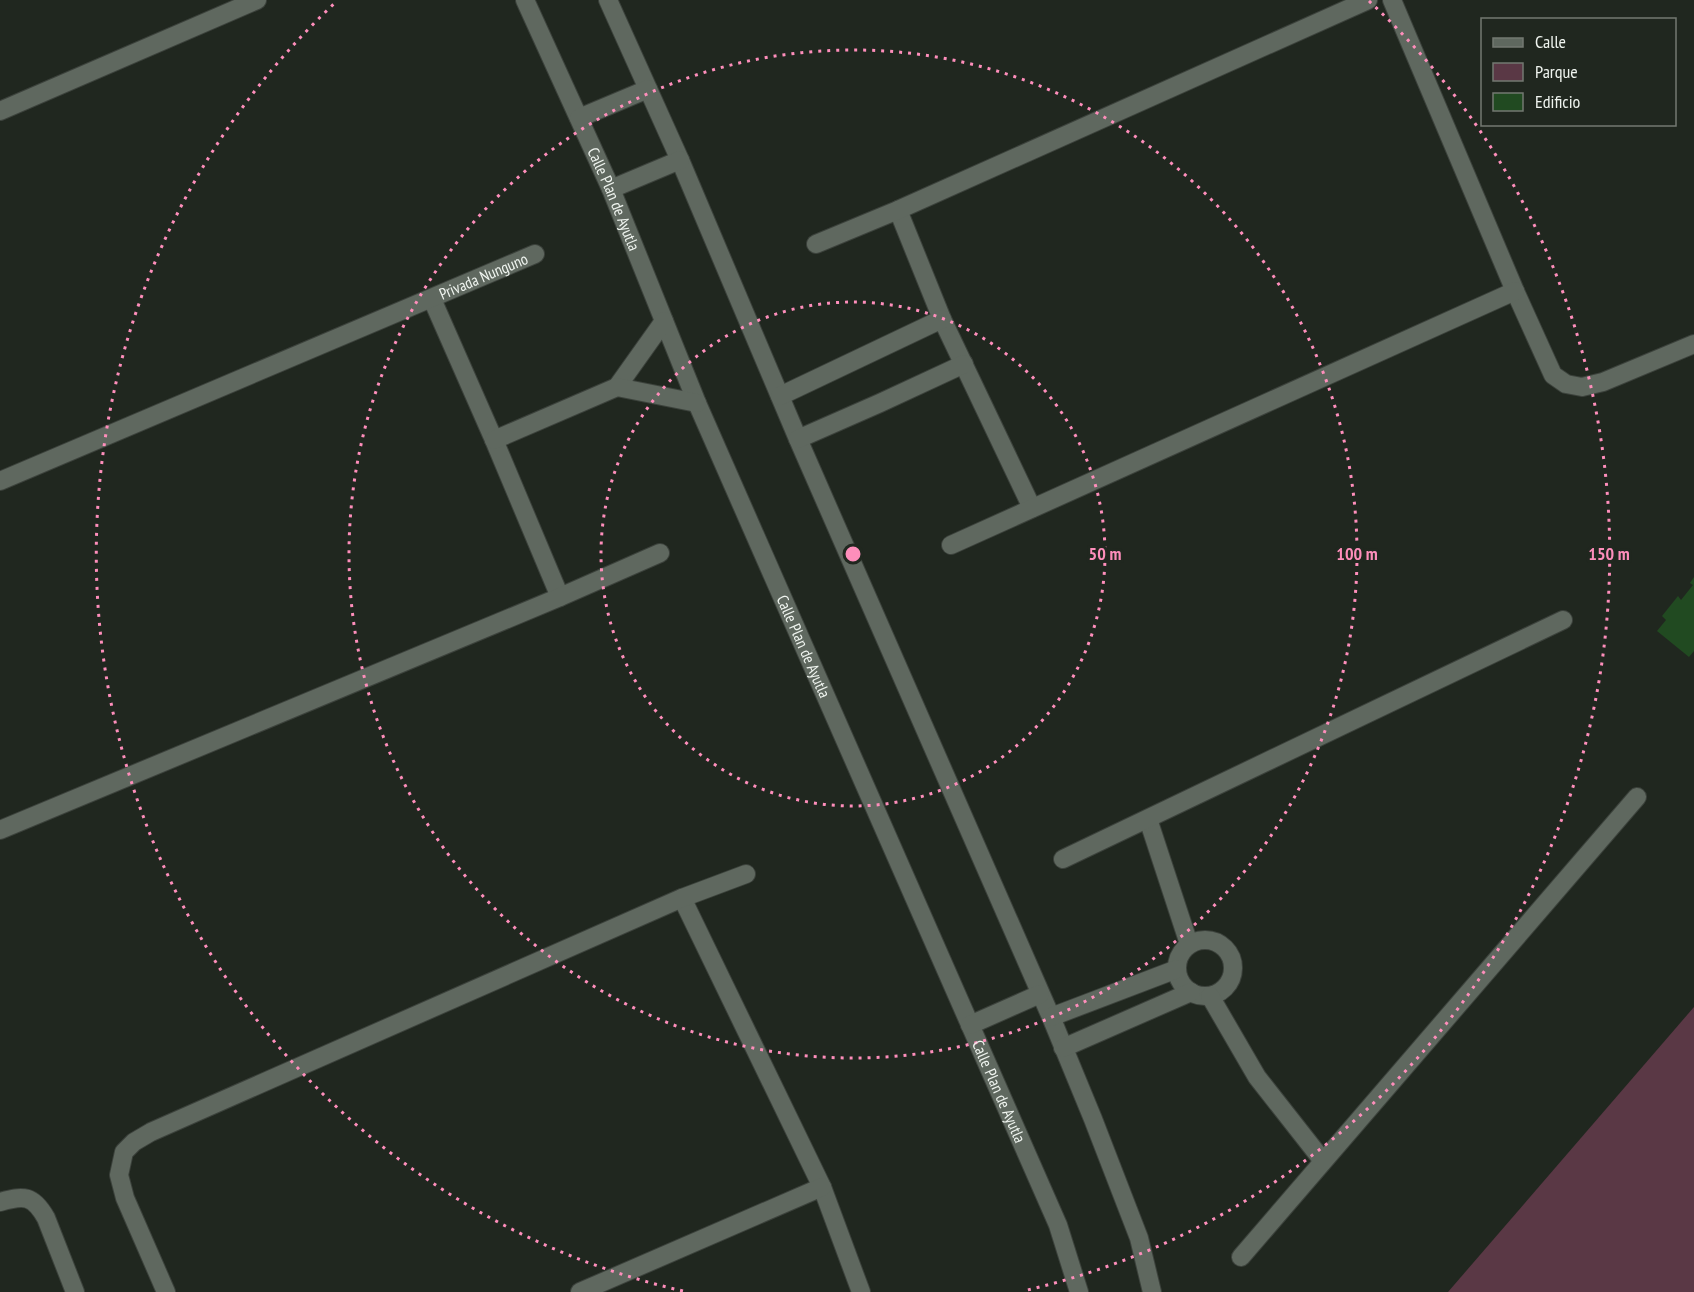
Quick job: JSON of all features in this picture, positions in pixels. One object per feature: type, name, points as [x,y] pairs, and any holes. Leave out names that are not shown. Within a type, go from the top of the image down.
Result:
[{"type":"street","points":[[0,111],[257,0]]},
{"type":"street","name":"Calle Plan de Ayutla","points":[[525,0],[611,189],[697,403],[1058,1225],[1079,1292]]},
{"type":"street","points":[[608,0],[680,160],[798,440],[1051,1017],[1139,1238],[1152,1292]]},
{"type":"street","points":[[816,244],[898,210],[1368,0]]},
{"type":"street","points":[[1392,0],[1553,375],[1566,384],[1582,387],[1603,382],[1694,344]]},
{"type":"street","points":[[579,118],[648,89]]},
{"type":"street","name":"Calle Plan de Ayutla","points":[[611,189],[680,160]]},
{"type":"street","points":[[898,210],[942,319],[1032,508]]},
{"type":"street","name":"Privada Nunguno","points":[[0,481],[535,254]]},
{"type":"street","points":[[951,545],[1515,291]]},
{"type":"street","points":[[432,299],[560,597]]},
{"type":"street","points":[[780,396],[942,319]]},
{"type":"street","points":[[494,440],[617,387],[664,321]]},
{"type":"street","points":[[798,440],[964,364]]},
{"type":"street","points":[[617,387],[697,403]]},
{"type":"street","points":[[0,830],[560,597],[660,553]]},
{"type":"street","points":[[1063,859],[1563,620]]},
{"type":"street","points":[[1241,1257],[1637,797]]},
{"type":"street","points":[[1148,819],[1189,944]]},
{"type":"street","points":[[166,1292],[125,1198],[119,1174],[124,1152],[134,1142],[151,1131],[682,898],[746,874]]},
{"type":"street","points":[[682,898],[822,1187],[861,1292]]},
{"type":"street","points":[[1200,940],[1211,940],[1221,944],[1229,952],[1233,963],[1233,974],[1229,984],[1221,992],[1201,996],[1191,992],[1180,982],[1177,961],[1189,944],[1200,940]]},
{"type":"street","points":[[1051,1017],[1177,969]]},
{"type":"street","points":[[1063,1048],[1191,992]]},
{"type":"street","name":"Calle Plan de Ayutla","points":[[970,1025],[1040,994]]},
{"type":"street","points":[[1210,996],[1257,1077],[1323,1161]]},
{"type":"street","points":[[580,1292],[822,1187]]},
{"type":"street","points":[[0,1202],[18,1197],[31,1199],[39,1207],[46,1218],[75,1292]]},
{"type":"green space","points":[[1694,1007],[1694,1292],[1448,1292]]},
{"type":"building","points":[[1694,577],[1694,651],[1689,657],[1657,631],[1666,620],[1662,616],[1678,596],[1681,600],[1693,585],[1690,583]]}]
